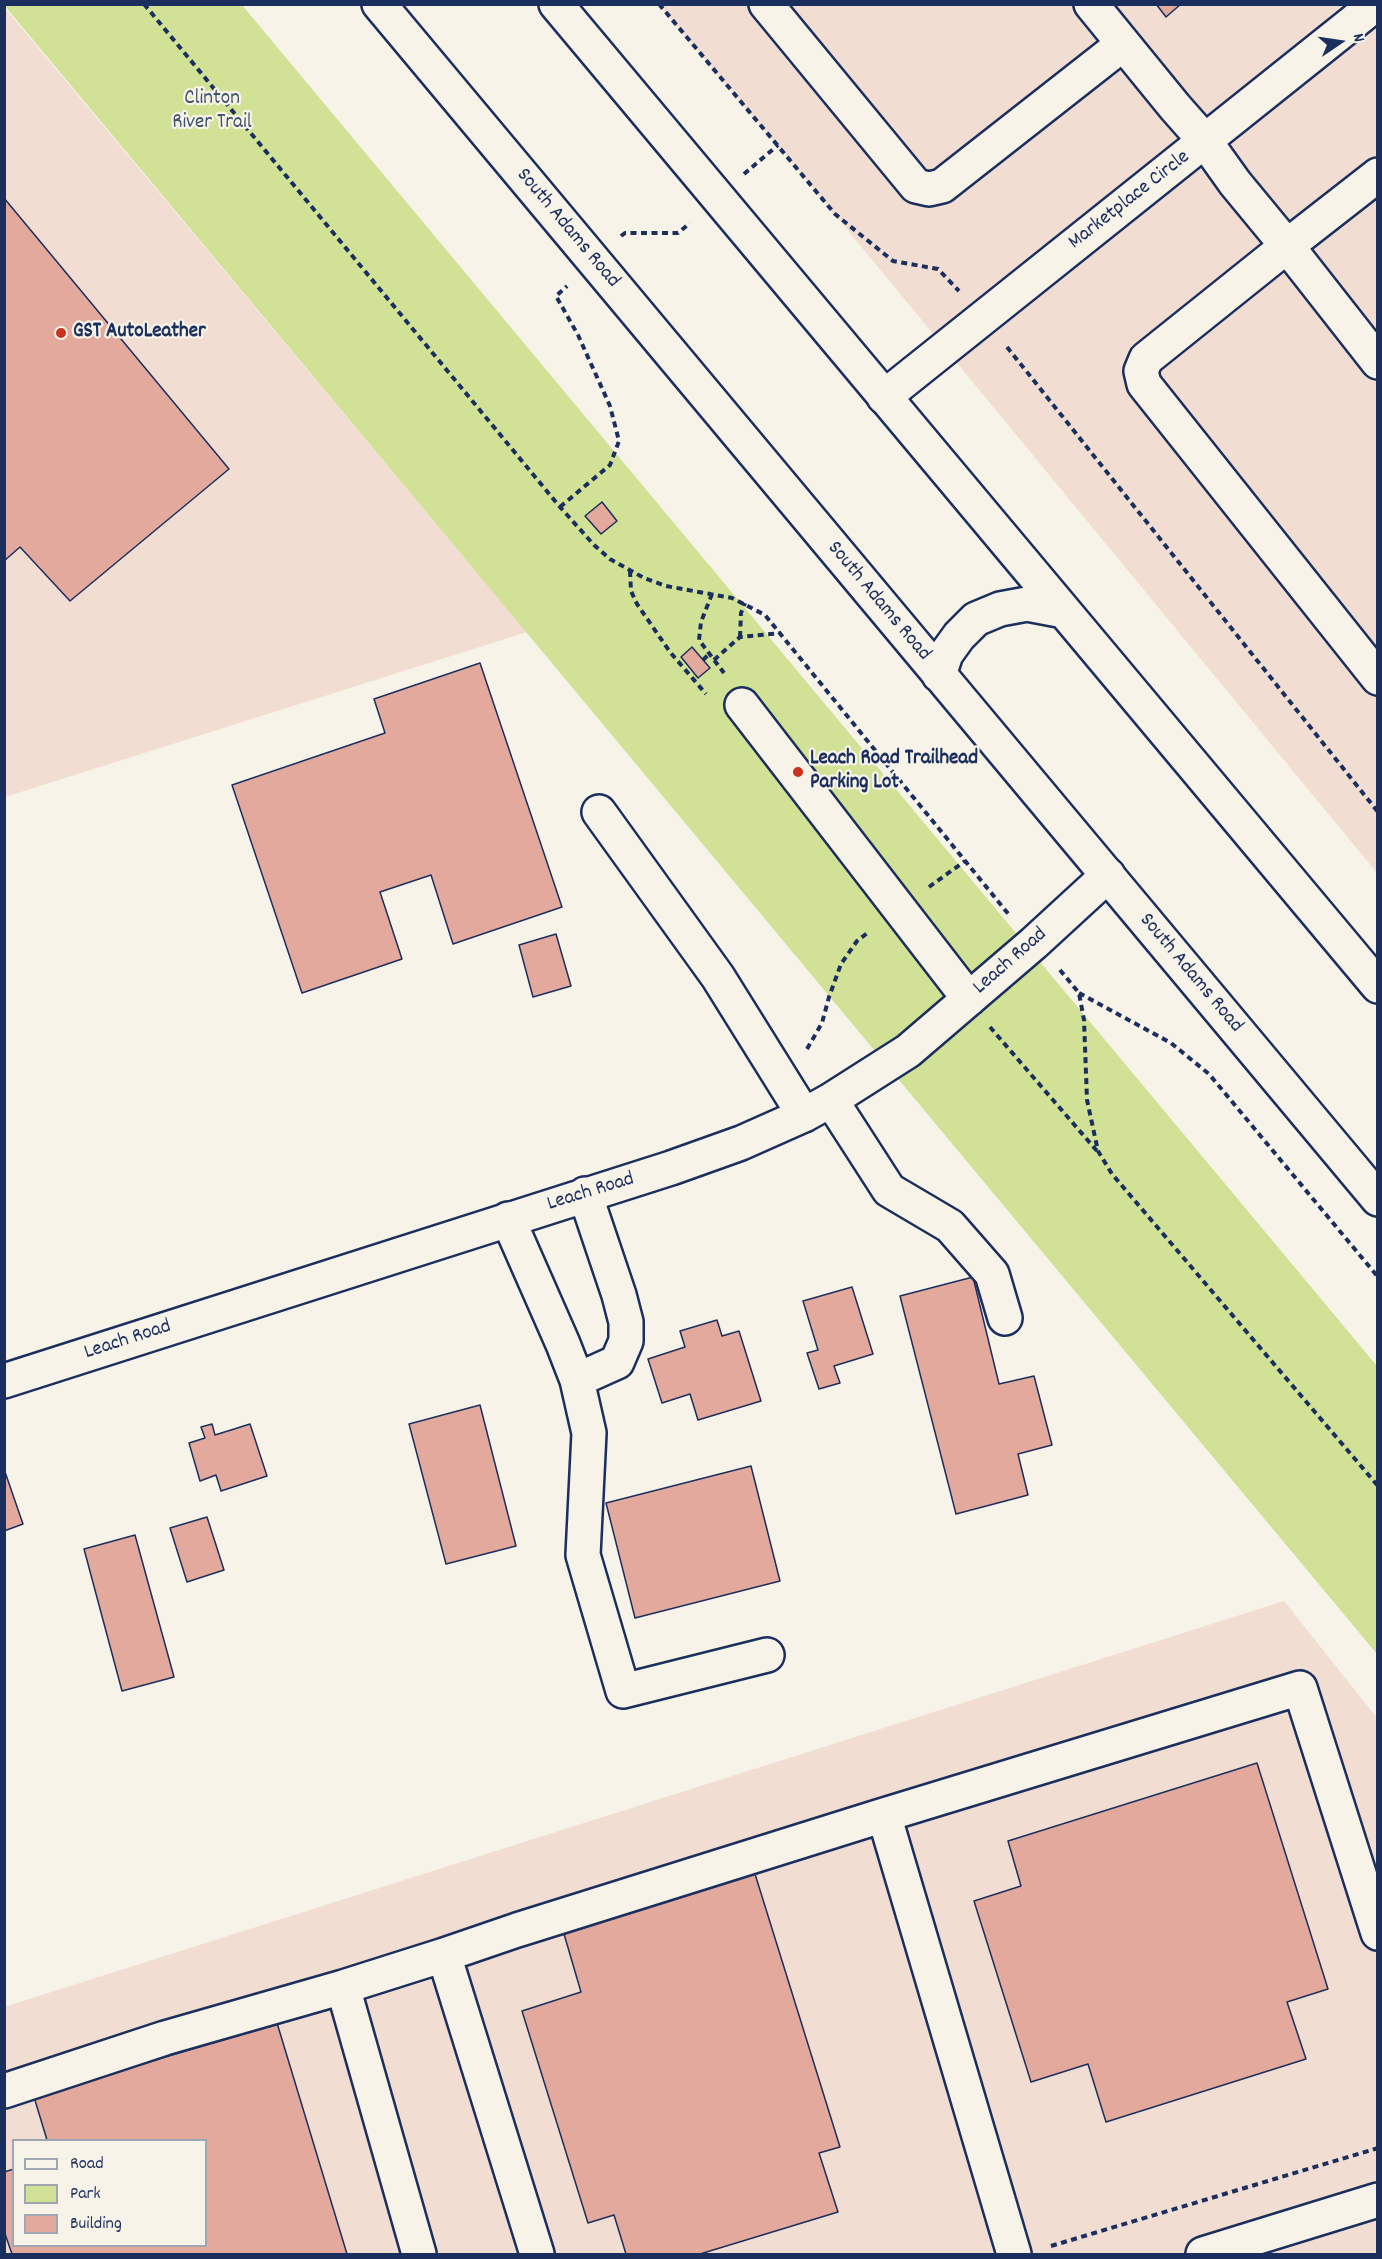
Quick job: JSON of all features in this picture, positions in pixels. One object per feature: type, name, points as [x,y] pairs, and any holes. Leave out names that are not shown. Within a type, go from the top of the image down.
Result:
[{"type":"main road","name":"South Adams Road","points":[[379,4],[1377,1199]]},
{"type":"main road","points":[[556,4],[1377,986]]},
{"type":"main road","points":[[766,4],[916,186],[929,189],[942,186],[1123,44]]},
{"type":"main road","points":[[1091,4],[1205,141],[1235,183],[1377,362]]},
{"type":"main road","name":"Marketplace Circle","points":[[884,397],[1376,4]]},
{"type":"main road","points":[[1377,175],[1146,359],[1141,371],[1144,384],[1377,678]]},
{"type":"main road","points":[[939,675],[946,654],[959,636],[976,619],[1000,609],[1027,604],[1064,611]]},
{"type":"main road","points":[[742,705],[969,999]]},
{"type":"main road","points":[[599,812],[718,977],[779,1076],[817,1108],[889,1190],[950,1226],[992,1275],[1005,1318]]},
{"type":"main road","name":"Leach Road","points":[[4,1381],[731,1146],[817,1108],[908,1051],[1034,943],[1108,875]]},
{"type":"main road","points":[[577,1380],[617,1362],[626,1341],[626,1322],[619,1295],[585,1194]]},
{"type":"main road","points":[[508,1219],[577,1380],[589,1433],[584,1555],[623,1691],[767,1655]]},
{"type":"main road","points":[[4,2091],[165,2038],[343,1987],[884,1815],[1300,1688],[1377,1933]]},
{"type":"main road","points":[[884,1815],[1029,2251]]},
{"type":"main road","points":[[444,1955],[537,2254]]},
{"type":"main road","points":[[343,1987],[419,2254]]},
{"type":"main road","points":[[1203,2254],[1377,2200]]},
{"type":"path","points":[[144,4],[560,507],[594,545],[609,559],[630,571],[666,586],[732,597],[765,615],[1007,913]]},
{"type":"path","points":[[658,4],[835,214],[893,261],[938,268],[982,318],[1377,812]]},
{"type":"path","points":[[738,180],[778,145]]},
{"type":"path","points":[[614,242],[625,233],[678,233],[691,222]]},
{"type":"path","points":[[560,507],[610,465],[619,441],[610,406],[579,335],[556,296],[573,280]]},
{"type":"path","points":[[630,571],[632,591],[637,604],[677,660],[717,708],[742,705],[726,676],[699,640],[701,622],[711,594]]},
{"type":"path","points":[[740,637],[741,613],[745,603]]},
{"type":"path","points":[[714,660],[740,637],[781,633]]},
{"type":"path","points":[[704,660],[709,654]]},
{"type":"path","points":[[779,1076],[801,1059],[814,1038],[822,1023],[841,963],[857,941],[965,861]]},
{"type":"path","points":[[1059,969],[1079,993],[1171,1042],[1209,1074],[1377,1277]]},
{"type":"path","points":[[1079,993],[1084,1020],[1087,1100],[1098,1152]]},
{"type":"path","points":[[969,999],[1098,1152],[1112,1174],[1377,1486]]},
{"type":"path","points":[[1029,2251],[1377,2148]]},
{"type":"shaded area","points":[[659,5],[1377,5],[1377,873],[794,165]]},
{"type":"shaded area","points":[[4,7],[461,554],[527,632],[5,797]]},
{"type":"shaded area","points":[[1284,1601],[1377,1718],[1377,2254],[5,2254],[4,2007]]},
{"type":"green space","name":"Clinton River Trail","points":[[4,5],[242,5],[1377,1366],[1377,1654]]},
{"type":"building","points":[[1156,4],[1181,4],[1166,17]]},
{"type":"building","name":"GST AutoLeather","points":[[4,198],[229,469],[70,601],[20,547],[4,561]]},
{"type":"building","points":[[602,502],[617,521],[601,534],[585,516]]},
{"type":"building","points":[[692,647],[710,668],[698,678],[681,657]]},
{"type":"building","points":[[480,663],[562,907],[453,944],[431,875],[380,892],[402,959],[302,993],[232,785],[385,733],[374,699]]},
{"type":"building","points":[[556,934],[571,986],[533,997],[519,945]]},
{"type":"building","points":[[973,1277],[999,1384],[1034,1376],[1052,1445],[1018,1454],[1028,1495],[956,1514],[900,1296]]},
{"type":"building","points":[[852,1287],[873,1354],[834,1366],[840,1383],[819,1389],[807,1353],[818,1350],[803,1301]]},
{"type":"building","points":[[717,1320],[722,1336],[739,1331],[761,1401],[698,1420],[690,1394],[662,1403],[648,1359],[685,1347],[680,1331]]},
{"type":"building","points":[[480,1405],[516,1546],[446,1564],[409,1424]]},
{"type":"building","points":[[212,1424],[215,1435],[250,1424],[267,1476],[221,1491],[216,1475],[200,1481],[189,1443],[205,1438],[201,1427]]},
{"type":"building","points":[[751,1466],[780,1581],[635,1618],[606,1503]]},
{"type":"building","points":[[4,1469],[23,1524],[4,1531]]},
{"type":"building","points":[[207,1517],[224,1570],[187,1582],[170,1528]]},
{"type":"building","points":[[135,1535],[174,1677],[122,1691],[84,1549]]},
{"type":"building","points":[[1257,1763],[1328,1989],[1287,2002],[1306,2059],[1106,2122],[1088,2064],[1031,2082],[974,1901],[1021,1886],[1008,1841]]},
{"type":"building","points":[[755,1874],[840,2147],[819,2153],[838,2212],[700,2254],[626,2254],[614,2215],[588,2223],[522,2011],[581,1992],[564,1934]]},
{"type":"building","points":[[277,2023],[347,2254],[12,2254],[4,2231],[4,2172],[12,2170],[12,2247],[207,2247],[207,2139],[47,2139],[34,2097]]},
{"type":"place","name":"GST AutoLeather","points":[[61,333]]},
{"type":"place","name":"Leach Road Trailhead Parking Lot","points":[[798,772]]}]
